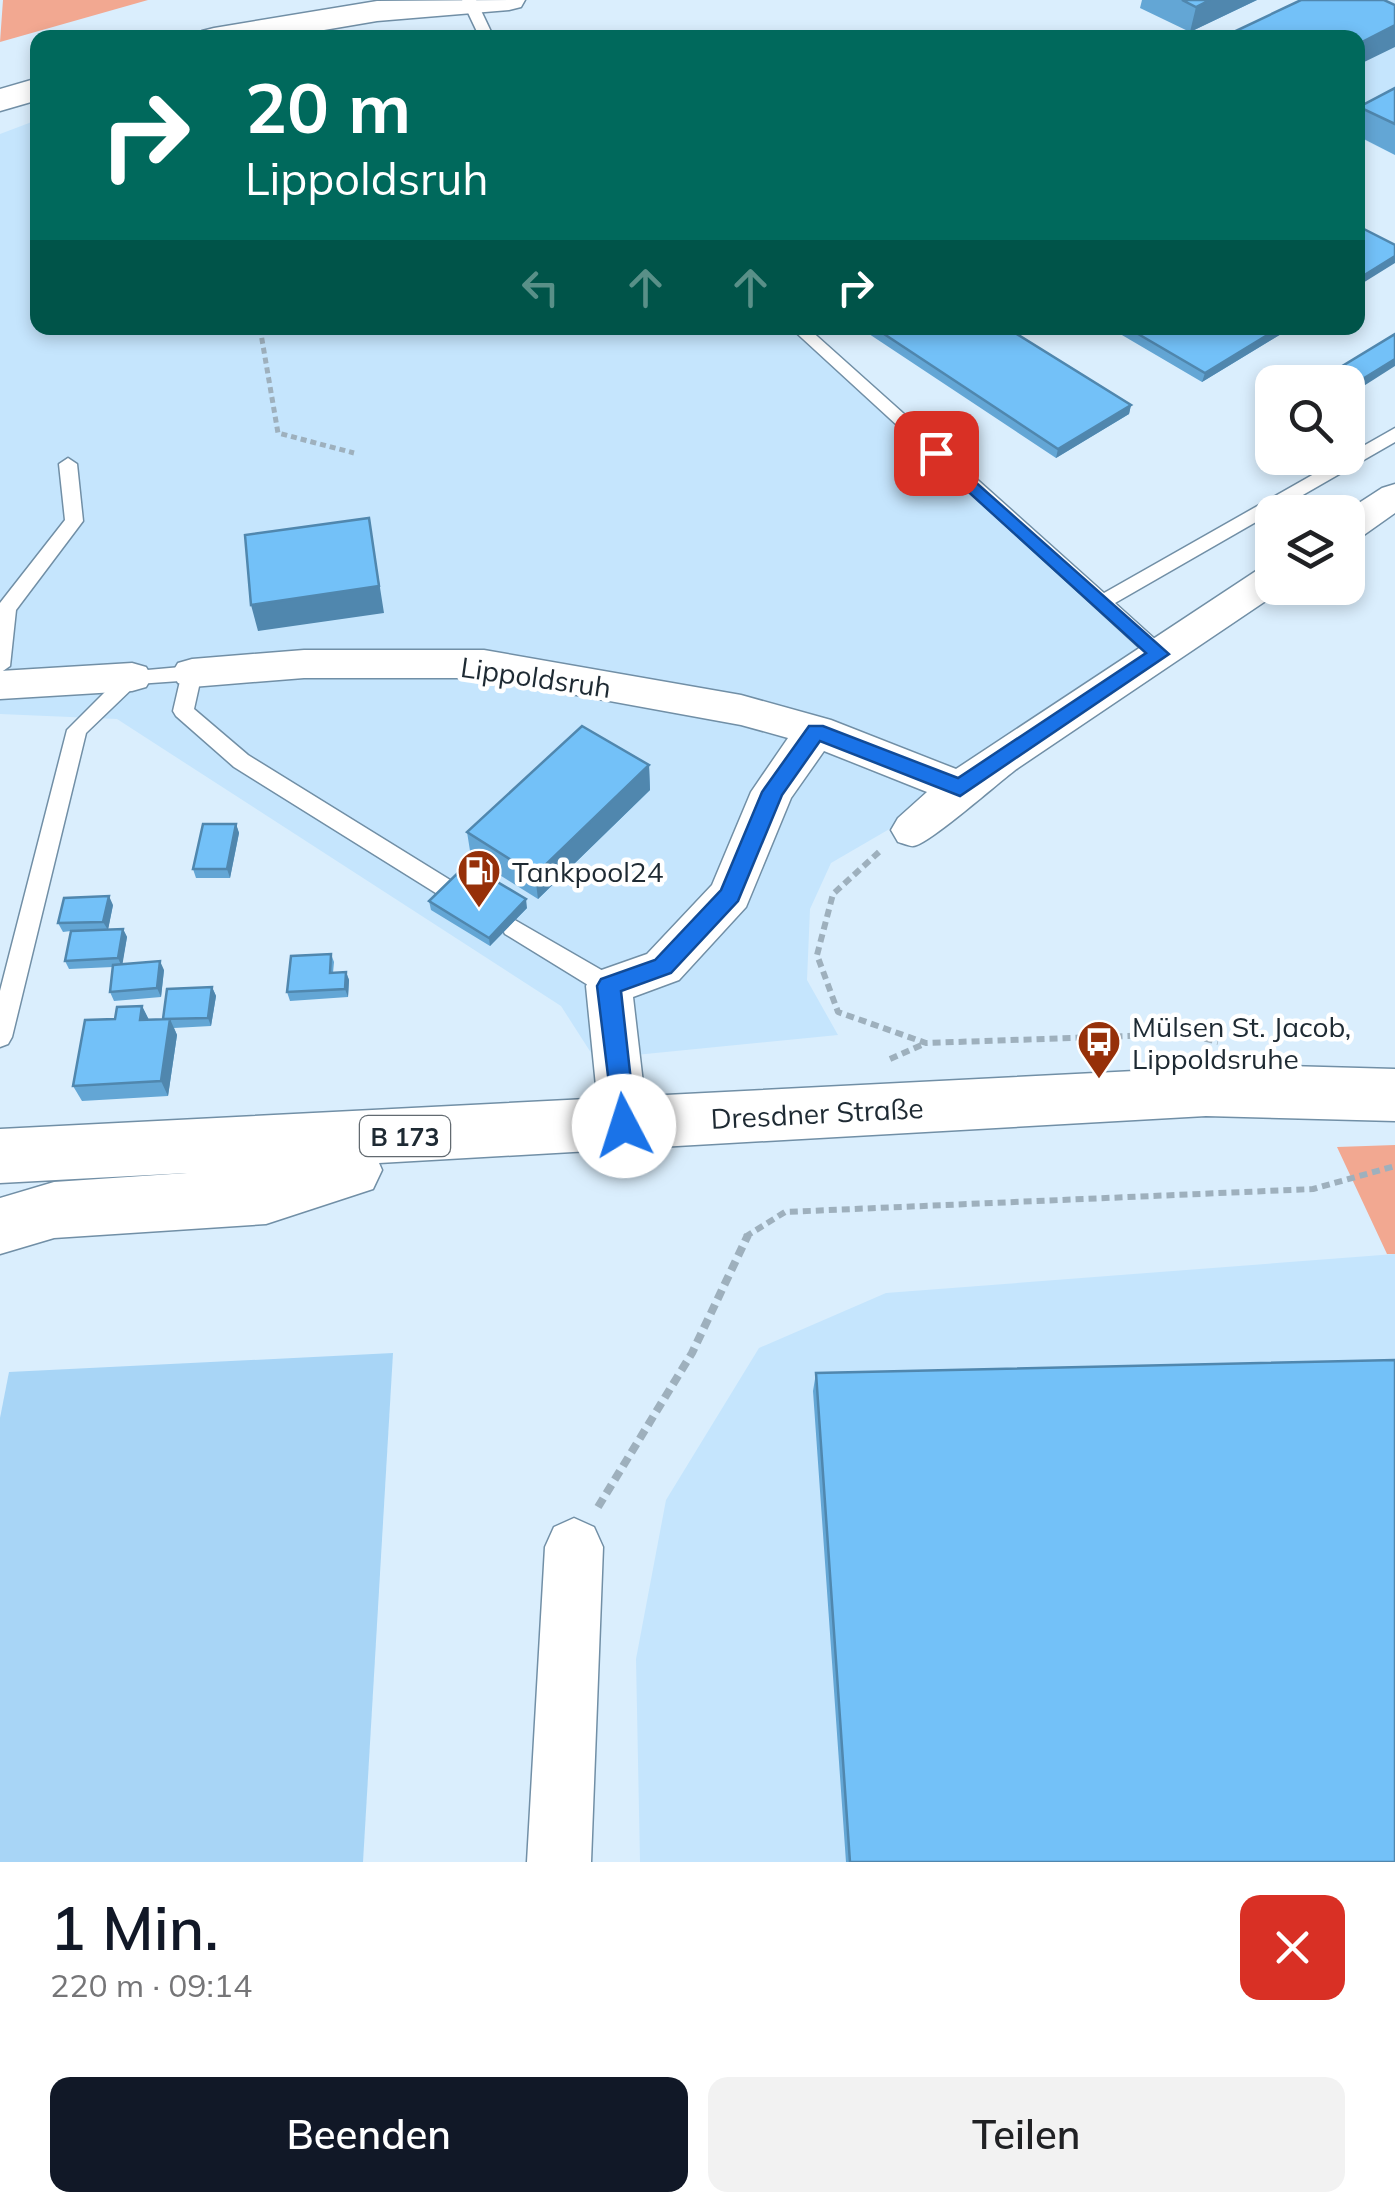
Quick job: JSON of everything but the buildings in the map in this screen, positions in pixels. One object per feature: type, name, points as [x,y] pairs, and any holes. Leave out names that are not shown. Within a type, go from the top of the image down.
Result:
[{"type":"main road","points":[[261,30],[377,10],[510,0]]},
{"type":"main road","points":[[0,101],[30,91]]},
{"type":"main road","name":"Dresdner Straße","points":[[0,1156],[624,1126],[1211,1090],[1366,1096]]},
{"type":"main road","name":"B 173","points":[[0,1186],[352,1170],[760,1139],[1232,1114],[1366,1096]]},
{"type":"main road","points":[[0,1226],[54,1210],[266,1196],[352,1170]]},
{"type":"street","points":[[1365,516],[1395,496]]},
{"type":"street","points":[[914,830],[960,788],[1255,589]]},
{"type":"street","name":"Lippoldsruh","points":[[192,673],[304,664],[484,664],[741,710],[816,731],[960,788]]},
{"type":"street","name":"Lippoldsruh","points":[[0,684],[132,676]]},
{"type":"street","points":[[624,1126],[609,986],[663,967],[730,895],[772,792],[816,731]]},
{"type":"street","points":[[560,1862],[574,1548]]},
{"type":"lane","points":[[470,1],[483,30]]},
{"type":"lane","points":[[807,335],[1159,654]]},
{"type":"lane","points":[[1101,604],[1395,434]]},
{"type":"lane","points":[[0,666],[6,609],[74,521],[68,464]]},
{"type":"lane","points":[[192,673],[183,711],[241,761],[447,889]]},
{"type":"lane","name":"Lippoldsruh","points":[[132,676],[192,673]]},
{"type":"lane","points":[[0,1038],[76,730],[132,676]]},
{"type":"lane","points":[[513,928],[609,986]]},
{"type":"path","points":[[261,335],[278,434],[354,453]]},
{"type":"path","points":[[914,830],[882,849],[833,894],[817,955],[838,1012],[926,1043],[1188,1034],[1232,1045]]},
{"type":"path","points":[[574,1548],[692,1354],[745,1237],[784,1212],[1314,1189],[1395,1166]]},
{"type":"shaded area","points":[[3,0],[148,0],[42,30],[30,30],[30,33],[0,42]]},
{"type":"shaded area","points":[[1337,0],[1395,0],[1395,155],[1365,140],[1365,30],[1277,30]]},
{"type":"shaded area","points":[[30,123],[30,335],[808,335],[1159,654],[960,788],[831,863],[810,909],[807,980],[838,1035],[595,1059],[561,1006],[117,719],[0,714],[0,134]]},
{"type":"shaded area","points":[[1395,1145],[1395,1254],[1387,1254],[1337,1147]]},
{"type":"shaded area","points":[[1395,1254],[1395,1862],[640,1862],[636,1659],[666,1500],[759,1348],[886,1293]]},
{"type":"shaded area","points":[[393,1353],[363,1862],[0,1862],[0,1418],[9,1372]]},
{"type":"place","name":"Tankpool24","points":[[479,909]]},
{"type":"place","name":"Mülsen St. Jacob, Lippoldsruhe","points":[[1099,1080]]},
{"type":"route","points":[[624,1126],[609,986],[663,967],[730,895],[772,792],[816,731],[960,788],[1159,654],[936,453]]}]
